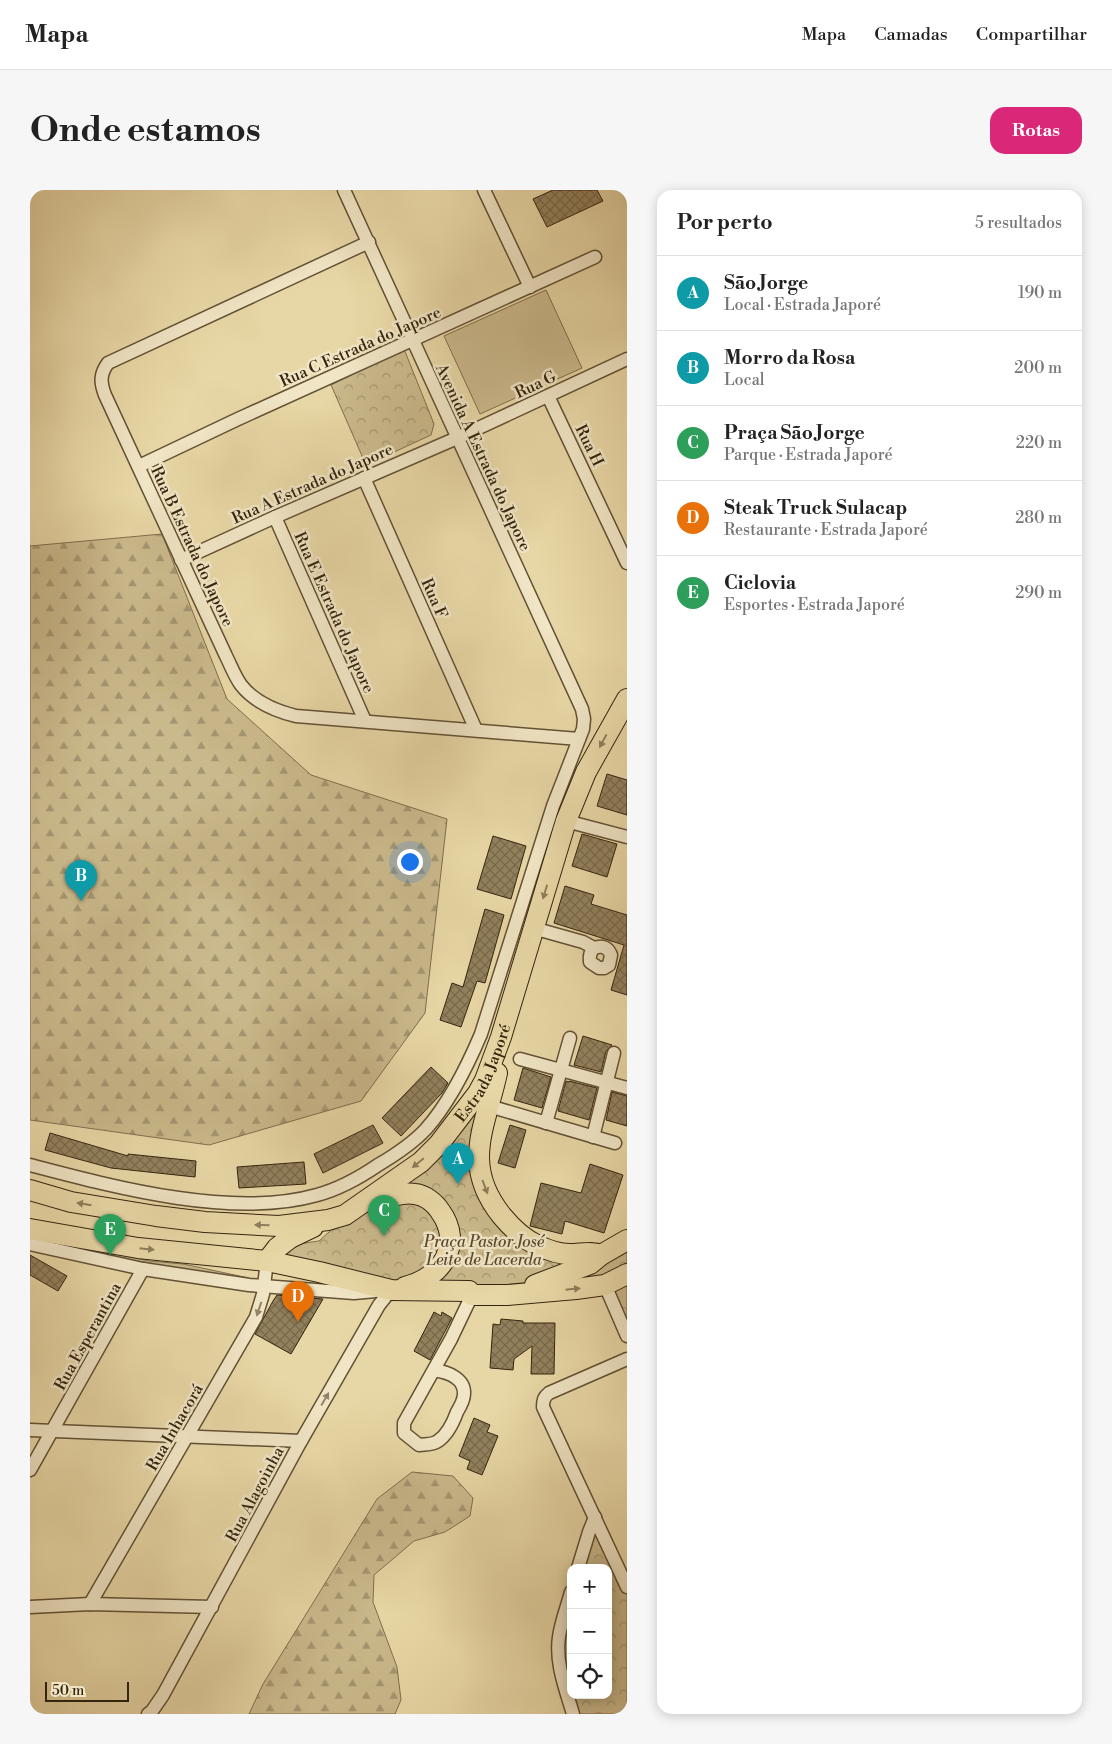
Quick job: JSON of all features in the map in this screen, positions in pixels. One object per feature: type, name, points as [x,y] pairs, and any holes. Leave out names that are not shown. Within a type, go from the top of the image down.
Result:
[{"type":"main road","name":"Estrada Japoré","points":[[30,1190],[71,1202],[205,1222],[279,1226],[337,1217],[401,1177],[421,1162],[439,1144],[478,1093],[489,1071],[566,821],[586,772],[627,699]]},
{"type":"main road","points":[[501,1037],[500,1060],[480,1137],[478,1156],[480,1172],[487,1193],[496,1208],[517,1232],[537,1245],[561,1253],[594,1252],[601,1255]]},
{"type":"main road","points":[[267,1261],[283,1243],[337,1217],[406,1193],[417,1194],[427,1198],[438,1207],[445,1218],[450,1230],[449,1247],[445,1260],[433,1274],[419,1283],[391,1290]]},
{"type":"main road","points":[[30,1229],[138,1248],[267,1261],[391,1290],[469,1291],[472,1295],[507,1295],[605,1285],[627,1274]]},
{"type":"main road","points":[[507,1295],[590,1264],[601,1255],[627,1240]]},
{"type":"street","name":"Avenida A Estrada do Japore","points":[[30,1165],[146,1192],[243,1204],[280,1202],[317,1195],[354,1181],[402,1150],[426,1128],[468,1066],[481,1034],[553,806],[583,729],[582,709],[344,190]]},
{"type":"street","points":[[484,190],[530,287]]},
{"type":"street","name":"Rua B Estrada do Japore","points":[[369,242],[108,363],[102,375],[101,384],[226,656],[241,684],[262,704],[280,712],[296,716],[579,739]]},
{"type":"street","name":"Rua C Estrada do Japore","points":[[139,466],[595,257]]},
{"type":"street","name":"Rua G","points":[[457,438],[627,359]]},
{"type":"street","name":"Rua H","points":[[548,396],[627,563]]},
{"type":"street","name":"Rua A Estrada do Japore","points":[[181,560],[457,438]]},
{"type":"street","name":"Rua F","points":[[364,478],[476,730]]},
{"type":"street","name":"Rua E Estrada do Japore","points":[[275,517],[365,721]]},
{"type":"street","points":[[566,821],[627,837]]},
{"type":"street","points":[[533,928],[583,942],[594,948]]},
{"type":"street","points":[[546,1123],[570,1038]]},
{"type":"street","points":[[593,1137],[614,1053]]},
{"type":"street","points":[[520,1059],[627,1088]]},
{"type":"street","points":[[489,1106],[615,1143]]},
{"type":"street","points":[[30,1244],[142,1269],[264,1285],[354,1293],[391,1290]]},
{"type":"street","name":"Rua Inhacorá","points":[[90,1604],[256,1317],[263,1294],[267,1261]]},
{"type":"street","name":"Rua Esperantina","points":[[30,1470],[142,1269]]},
{"type":"street","points":[[605,1285],[627,1336]]},
{"type":"street","name":"Rua Alagoinha","points":[[148,1714],[163,1695],[301,1441],[379,1306],[391,1290]]},
{"type":"street","points":[[434,1370],[444,1371],[456,1377],[463,1385],[464,1396],[454,1420],[445,1435],[436,1443],[419,1445],[404,1433],[404,1423],[434,1370],[472,1295]]},
{"type":"street","points":[[627,1359],[550,1393],[544,1397],[543,1407],[596,1517],[627,1587]]},
{"type":"street","points":[[30,1430],[301,1441]]},
{"type":"street","points":[[579,1564],[589,1532],[596,1517]]},
{"type":"street","points":[[30,1607],[90,1604],[212,1606]]},
{"type":"street","points":[[567,1608],[558,1643],[562,1676],[573,1714]]},
{"type":"green space","points":[[546,290],[582,368],[480,414],[444,336]]},
{"type":"green space","points":[[404,349],[434,424],[431,435],[366,465],[331,385]]},
{"type":"green space","points":[[162,534],[227,699],[311,775],[447,819],[425,1013],[361,1101],[209,1145],[30,1120],[30,546]]},
{"type":"green space","name":"Praça Pastor José Leite de Lacerda","points":[[487,1091],[483,1168],[501,1211],[534,1241],[573,1253],[627,1236],[627,1333],[603,1278],[505,1292],[420,1290],[282,1255],[294,1246],[319,1241]]},
{"type":"green space","points":[[30,1239],[64,1242],[149,1261],[183,1264],[249,1278],[248,1283],[66,1248]]},
{"type":"green space","points":[[412,1472],[453,1476],[473,1498],[470,1516],[445,1532],[414,1541],[374,1575],[373,1602],[397,1667],[401,1700],[395,1714],[249,1714],[263,1684],[377,1499]]},
{"type":"green space","points":[[592,1515],[627,1587],[627,1714],[575,1714],[571,1699],[612,1699],[612,1564],[578,1564]]},
{"type":"green space","points":[[567,1603],[567,1686],[555,1644]]},
{"type":"building","points":[[553,190],[597,190],[603,201],[547,227],[533,199]]},
{"type":"building","points":[[607,774],[627,780],[627,815],[597,806]]},
{"type":"building","points":[[582,834],[617,844],[607,877],[572,866]]},
{"type":"building","points":[[493,836],[526,846],[511,899],[477,889]]},
{"type":"building","points":[[565,886],[594,895],[591,904],[627,915],[627,995],[611,990],[624,945],[554,923]]},
{"type":"building","points":[[485,909],[504,915],[485,983],[477,981],[461,1027],[440,1020],[452,983],[463,987]]},
{"type":"building","points":[[583,1036],[612,1045],[606,1051],[601,1072],[574,1065]]},
{"type":"building","points":[[431,1067],[448,1083],[442,1093],[401,1136],[382,1118]]},
{"type":"building","points":[[523,1068],[551,1077],[542,1108],[514,1100]]},
{"type":"building","points":[[566,1081],[597,1088],[589,1120],[558,1111]]},
{"type":"building","points":[[612,1092],[627,1096],[627,1126],[606,1120]]},
{"type":"building","points":[[373,1125],[383,1143],[323,1173],[314,1154]]},
{"type":"building","points":[[510,1125],[526,1130],[515,1168],[498,1163]]},
{"type":"building","points":[[50,1133],[128,1156],[128,1154],[196,1161],[195,1177],[111,1168],[45,1150]]},
{"type":"building","points":[[304,1162],[306,1184],[239,1188],[237,1167]]},
{"type":"building","points":[[590,1164],[623,1175],[604,1233],[565,1221],[562,1234],[530,1226],[541,1183],[581,1193]]},
{"type":"building","points":[[30,1255],[67,1276],[58,1291],[30,1275]]},
{"type":"building","points":[[277,1295],[323,1299],[291,1354],[255,1334]]},
{"type":"building","points":[[434,1312],[441,1316],[442,1312],[452,1318],[430,1360],[414,1351]]},
{"type":"building","points":[[501,1319],[523,1321],[523,1323],[555,1323],[554,1374],[531,1374],[532,1346],[514,1359],[513,1370],[490,1368],[493,1324],[500,1325]]},
{"type":"building","points":[[474,1418],[490,1425],[487,1432],[498,1436],[482,1475],[467,1469],[470,1461],[459,1456]]},
{"type":"place","name":"Morro da Rosa","points":[[81,901]]},
{"type":"place","name":"São Jorge","points":[[458,1184]]},
{"type":"place","name":"Praça São Jorge","points":[[384,1236]]},
{"type":"place","name":"Ciclovia","points":[[110,1255]]},
{"type":"place","name":"Steak Truck Sulacap","points":[[298,1322]]}]
